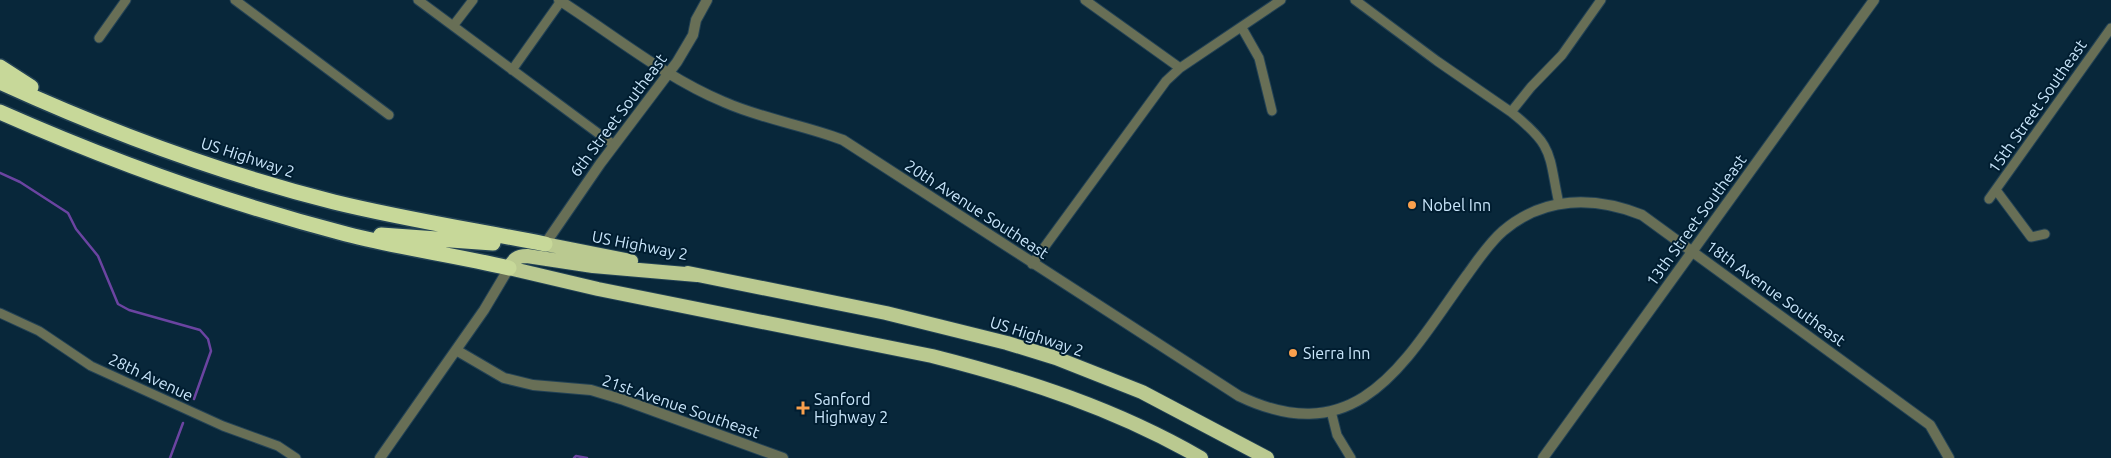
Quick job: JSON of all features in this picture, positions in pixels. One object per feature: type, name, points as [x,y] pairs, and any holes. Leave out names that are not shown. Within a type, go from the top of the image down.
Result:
[{"type":"highway","points":[[0,67],[22,82],[103,126]]},
{"type":"highway","name":"US Highway 2","points":[[0,82],[103,126],[204,162],[333,202],[886,313],[1007,343],[1056,358],[1142,392],[1268,458]]},
{"type":"highway","points":[[2,114],[140,171],[250,208],[348,235],[509,268],[598,289],[932,356],[985,370],[1083,401],[1129,420],[1200,456]]},
{"type":"highway","points":[[348,235],[468,240],[532,250],[540,249],[545,244]]},
{"type":"highway","points":[[509,268],[514,259],[519,256],[527,256],[593,266],[697,275]]},
{"type":"street","points":[[99,38],[126,0]]},
{"type":"street","points":[[235,0],[389,115]]},
{"type":"street","points":[[418,0],[614,145]]},
{"type":"street","points":[[454,26],[473,0]]},
{"type":"street","name":"6th Street Southeast","points":[[545,244],[614,145],[670,73],[693,35],[696,20],[707,0]]},
{"type":"street","points":[[1085,0],[1180,68]]},
{"type":"street","points":[[1032,264],[1153,98],[1180,68],[1281,0]]},
{"type":"street","points":[[1355,0],[1532,129],[1549,152],[1559,204]]},
{"type":"street","points":[[1511,112],[1531,87],[1562,55],[1601,0]]},
{"type":"street","name":"13th Street Southeast","points":[[1543,458],[1874,0]]},
{"type":"street","points":[[512,70],[560,1]]},
{"type":"street","name":"20th Avenue Southeast","points":[[560,1],[697,89],[742,110],[802,125],[843,140],[1032,264],[1239,396],[1276,412],[1294,415],[1331,411]]},
{"type":"street","points":[[1242,28],[1259,58],[1272,111]]},
{"type":"street","name":"15th Street Southeast","points":[[2045,234],[2031,237],[1996,190],[2111,28]]},
{"type":"street","points":[[1989,199],[1996,190]]},
{"type":"street","name":"18th Avenue Southeast","points":[[1331,411],[1359,401],[1372,393],[1396,372],[1501,232],[1531,213],[1559,204],[1582,201],[1620,206],[1642,215],[1930,425],[1949,458]]},
{"type":"street","points":[[380,458],[456,350],[509,268]]},
{"type":"street","name":"28th Avenue","points":[[0,313],[39,332],[91,366],[215,423],[278,446],[296,458]]},
{"type":"street","name":"21st Avenue Southeast","points":[[456,350],[504,378],[533,385],[591,390],[624,400],[783,458]]},
{"type":"street","points":[[1331,411],[1337,435],[1351,458]]},
{"type":"waterway","points":[[0,173],[20,182],[68,213],[76,229],[98,256],[118,304],[129,310],[200,330],[208,339],[211,351],[194,399]]},
{"type":"waterway","points":[[170,458],[183,423]]},
{"type":"waterway","points":[[574,458],[576,456],[587,458]]},
{"type":"place","name":"Nobel Inn","points":[[1412,205]]},
{"type":"place","name":"Sierra Inn","points":[[1293,353]]},
{"type":"place","name":"Sanford Highway 2","points":[[803,408]]}]
